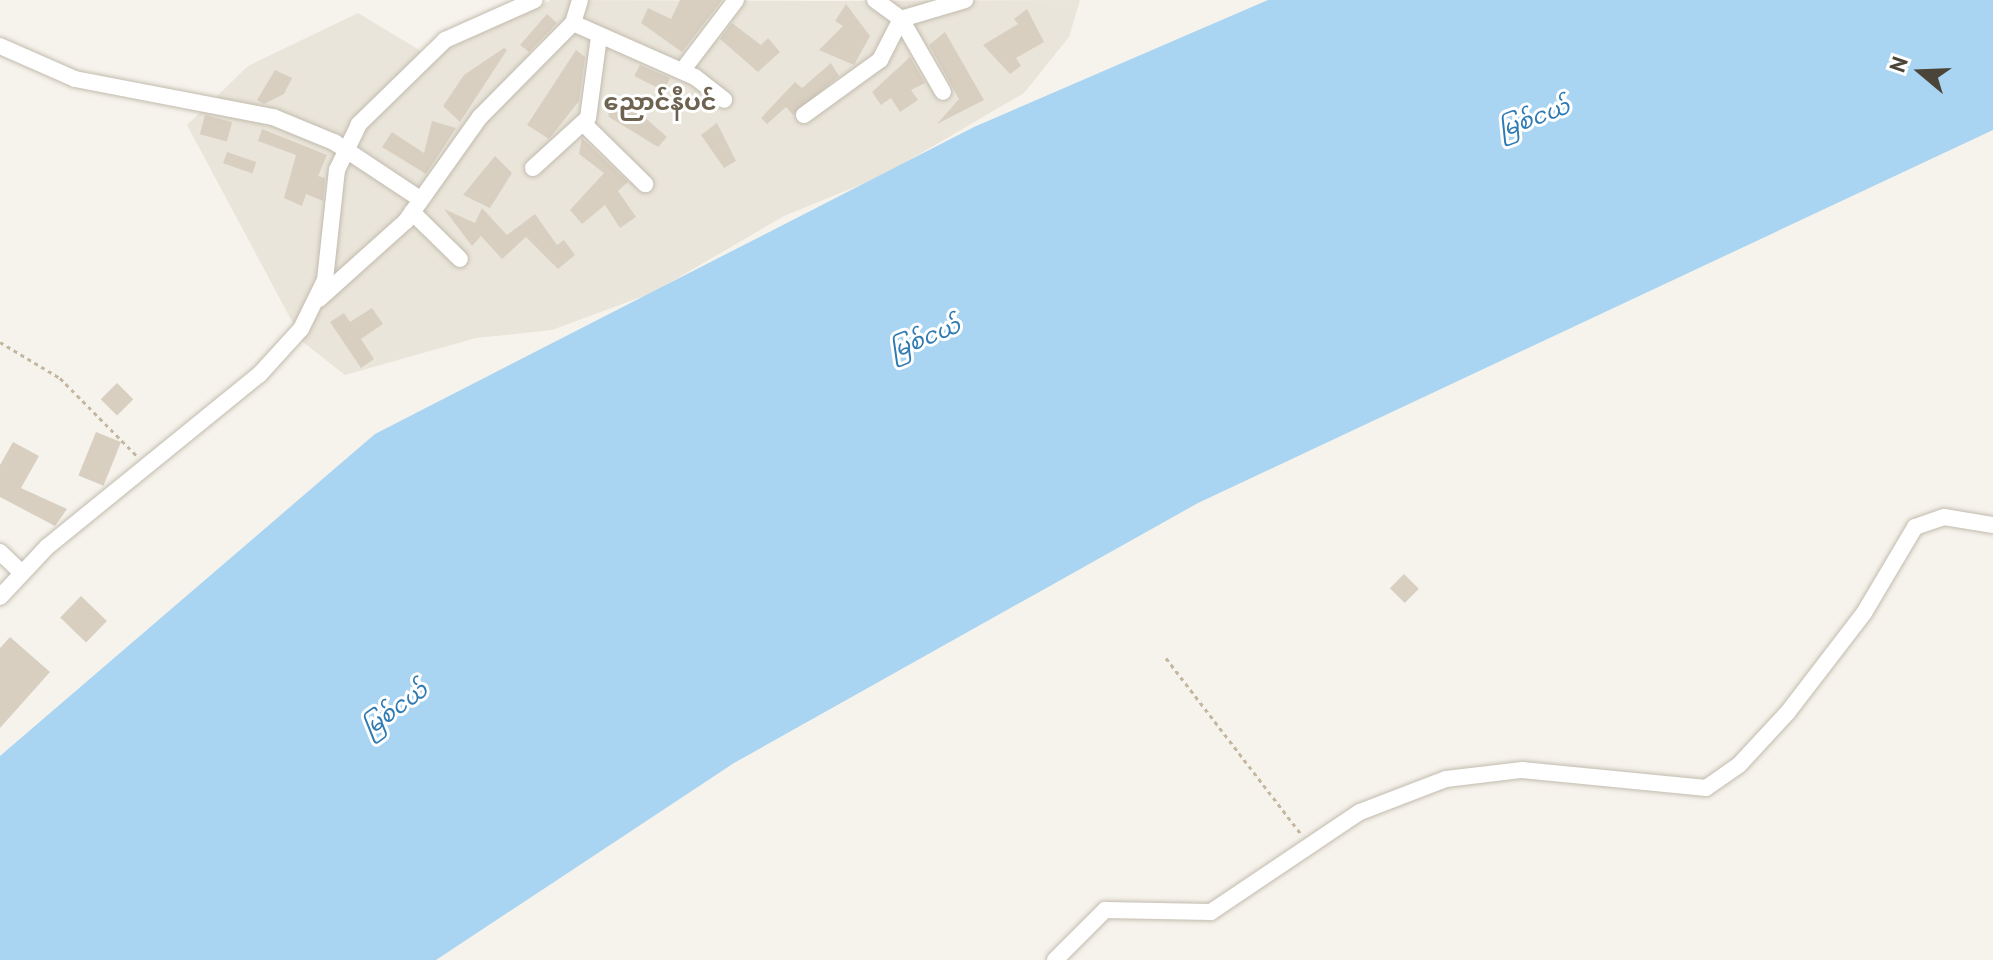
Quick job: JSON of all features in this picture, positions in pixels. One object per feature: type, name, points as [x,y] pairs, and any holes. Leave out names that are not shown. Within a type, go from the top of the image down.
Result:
[{"type":"street","points":[[318,300],[345,150],[359,124],[423,55],[535,0]]},
{"type":"street","points":[[0,597],[22,573],[259,375],[318,300],[416,206],[480,117],[573,23],[580,0]]},
{"type":"street","points":[[682,71],[736,0]]},
{"type":"street","points":[[875,0],[901,19],[943,92]]},
{"type":"street","points":[[804,115],[880,60],[901,19],[965,0]]},
{"type":"street","points":[[573,23],[682,71],[724,100]]},
{"type":"street","points":[[533,168],[584,124],[599,37]]},
{"type":"street","points":[[0,46],[75,79],[258,112],[345,150],[416,206],[460,259]]},
{"type":"street","points":[[584,124],[645,184]]},
{"type":"street","points":[[1055,960],[1105,910],[1211,912],[1373,805],[1477,772],[1522,770],[1706,788],[1739,765],[1788,712],[1864,613],[1915,527],[1944,517],[1993,525]]},
{"type":"street","points":[[0,552],[22,573]]},
{"type":"path","points":[[0,342],[60,378],[147,469]]},
{"type":"path","points":[[1166,658],[1311,846]]},
{"type":"shaded area","points":[[551,0],[1080,0],[1069,37],[1024,93],[882,176],[784,216],[652,293],[552,330],[476,338],[345,375],[303,342],[187,125],[248,66],[358,13],[431,57]]},
{"type":"water","name":"မြစ်ငယ်","points":[[1268,0],[1993,0],[1993,130],[1198,503],[734,763],[436,960],[0,960],[0,756],[375,434],[974,127]]},
{"type":"building","points":[[680,0],[722,0],[682,52],[641,23],[648,8],[671,19]]},
{"type":"building","points":[[846,4],[870,36],[854,65],[819,50],[843,26],[835,21]]},
{"type":"building","points":[[1027,9],[1044,42],[1016,58],[1021,66],[1010,74],[983,45],[1018,24],[1014,19]]},
{"type":"building","points":[[547,14],[557,23],[529,52],[520,45]]},
{"type":"building","points":[[732,23],[761,45],[768,38],[780,52],[758,72],[720,39]]},
{"type":"building","points":[[945,32],[984,100],[937,124],[959,99],[929,45]]},
{"type":"building","points":[[504,48],[507,50],[460,122],[443,106],[464,75]]},
{"type":"building","points":[[576,50],[585,57],[579,101],[549,139],[527,125]]},
{"type":"building","points":[[910,57],[925,83],[911,90],[918,100],[900,112],[891,98],[881,105],[872,92]]},
{"type":"building","points":[[831,63],[839,76],[793,115],[786,107],[767,124],[761,118],[795,82],[802,88]]},
{"type":"building","points":[[640,65],[670,78],[664,91],[634,76]]},
{"type":"building","points":[[275,70],[292,78],[284,94],[264,104],[257,100]]},
{"type":"building","points":[[606,97],[641,114],[667,137],[658,147],[609,117]]},
{"type":"building","points":[[205,115],[232,122],[227,142],[200,134]]},
{"type":"building","points":[[432,121],[456,128],[426,174],[382,147],[392,132],[424,153]]},
{"type":"building","points":[[717,123],[736,161],[724,168],[701,135]]},
{"type":"building","points":[[262,129],[327,155],[318,176],[325,178],[323,201],[306,194],[302,206],[284,198],[296,155],[258,141]]},
{"type":"building","points":[[582,138],[628,182],[618,191],[636,217],[620,228],[605,205],[582,224],[570,210],[604,173],[579,154]]},
{"type":"building","points":[[227,152],[256,162],[252,173],[223,163]]},
{"type":"building","points":[[495,156],[512,173],[490,208],[463,195]]},
{"type":"building","points":[[482,208],[507,235],[535,214],[557,245],[564,240],[575,255],[558,269],[526,237],[502,259],[481,236],[472,246],[444,209],[475,223]]},
{"type":"building","points":[[372,308],[383,324],[361,339],[374,359],[361,368],[330,322],[344,313],[350,322]]},
{"type":"building","points":[[117,383],[133,399],[117,416],[101,399]]},
{"type":"building","points":[[96,432],[121,442],[103,486],[78,476]]},
{"type":"building","points":[[13,442],[39,456],[21,488],[67,509],[55,526],[0,497],[0,465]]},
{"type":"building","points":[[1404,574],[1419,589],[1405,603],[1390,588]]},
{"type":"building","points":[[81,596],[107,621],[86,643],[60,618]]},
{"type":"building","points":[[10,637],[50,672],[0,728],[0,648]]},
{"type":"district","name":"ညောင်နီပင်","points":[[660,102]]}]
